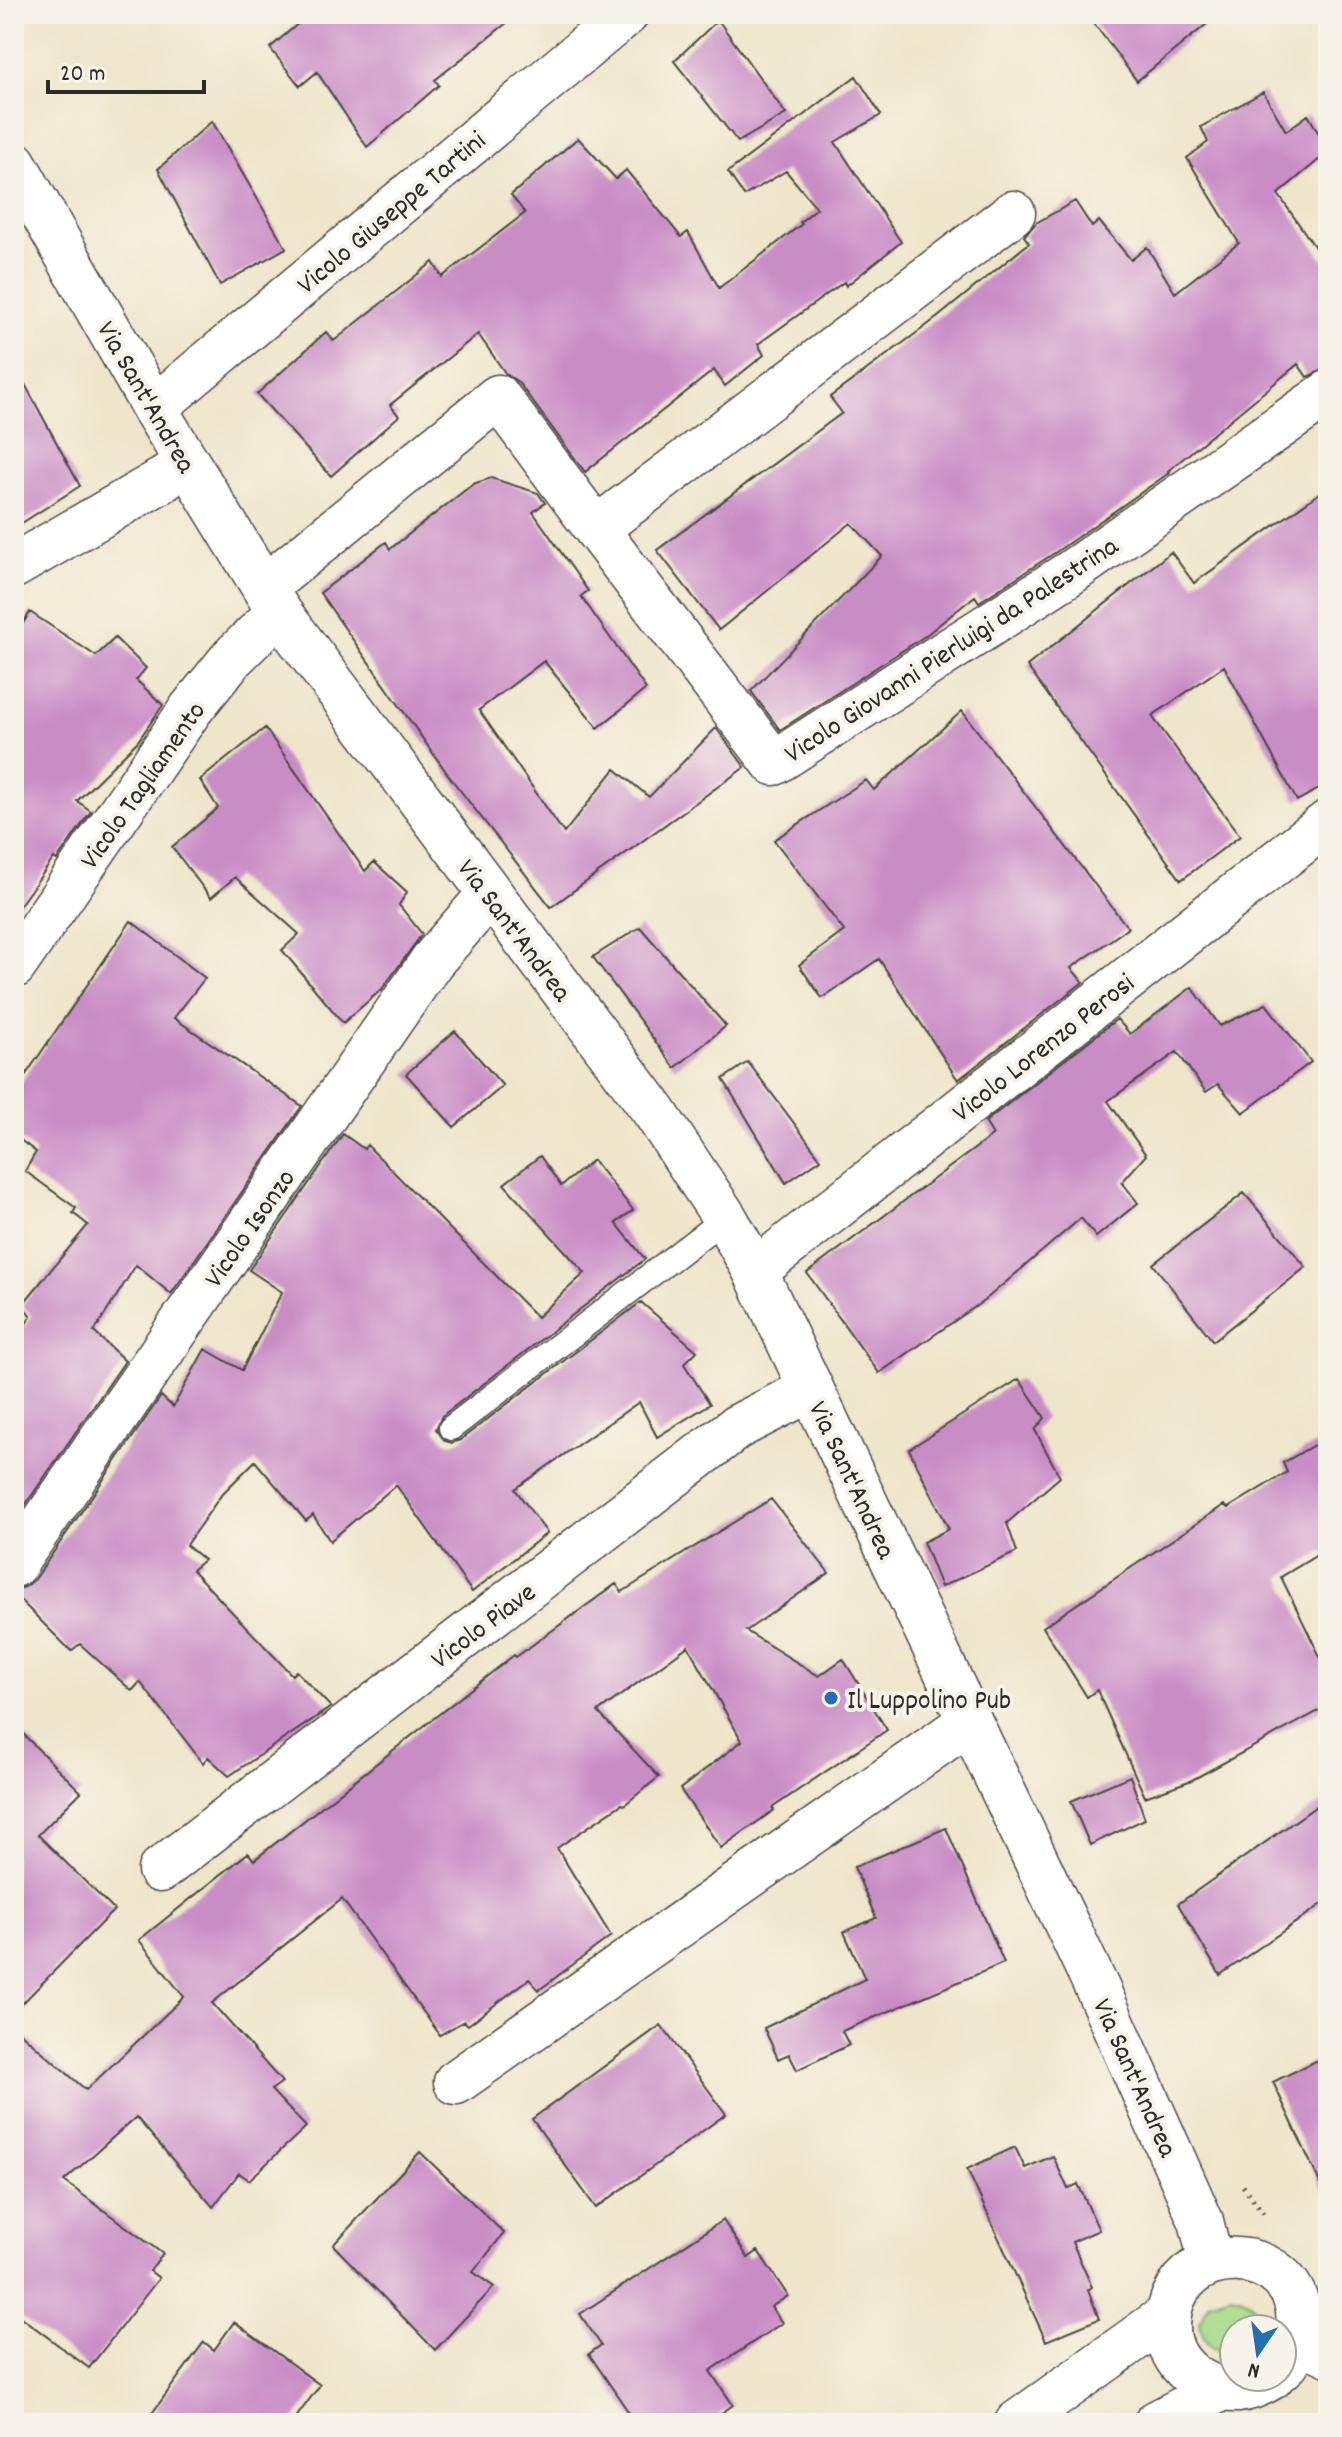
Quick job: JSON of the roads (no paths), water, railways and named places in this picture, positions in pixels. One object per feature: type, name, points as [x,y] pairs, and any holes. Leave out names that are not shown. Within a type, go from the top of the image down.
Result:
[{"type":"street","name":"Vicolo Giuseppe Tartini","points":[[154,408],[626,14]]},
{"type":"street","name":"Via Sant'Andrea","points":[[14,163],[154,408],[272,600],[654,1111],[725,1218],[755,1271],[1099,1992],[1201,2221],[1211,2262]]},
{"type":"street","points":[[596,529],[1013,213]]},
{"type":"street","name":"Vicolo Giovanni Pierluigi da Palestrina","points":[[272,600],[498,397],[774,763],[1070,573],[1328,393]]},
{"type":"street","points":[[14,566],[164,479],[186,461]]},
{"type":"street","name":"Vicolo Tagliamento","points":[[14,966],[191,709],[232,658],[272,600]]},
{"type":"street","name":"Vicolo Lorenzo Perosi","points":[[755,1271],[1328,822]]},
{"type":"street","name":"Vicolo Isonzo","points":[[14,1565],[432,961],[490,894]]},
{"type":"street","name":"Vicolo Piave","points":[[160,1870],[737,1427],[811,1389]]},
{"type":"street","points":[[456,2082],[969,1722]]},
{"type":"street","points":[[1218,2388],[1186,2371],[1174,2354],[1168,2334],[1168,2315],[1176,2292],[1191,2274],[1211,2262],[1227,2258],[1244,2259],[1261,2264],[1287,2284],[1312,2291],[1299,2321],[1298,2331]]},
{"type":"street","points":[[1017,2423],[1168,2315]]},
{"type":"street","points":[[1156,2423],[1218,2391]]},
{"type":"lane","points":[[451,1428],[725,1218]]},
{"type":"place","name":"Il Luppolino Pub","points":[[831,1698]]}]
